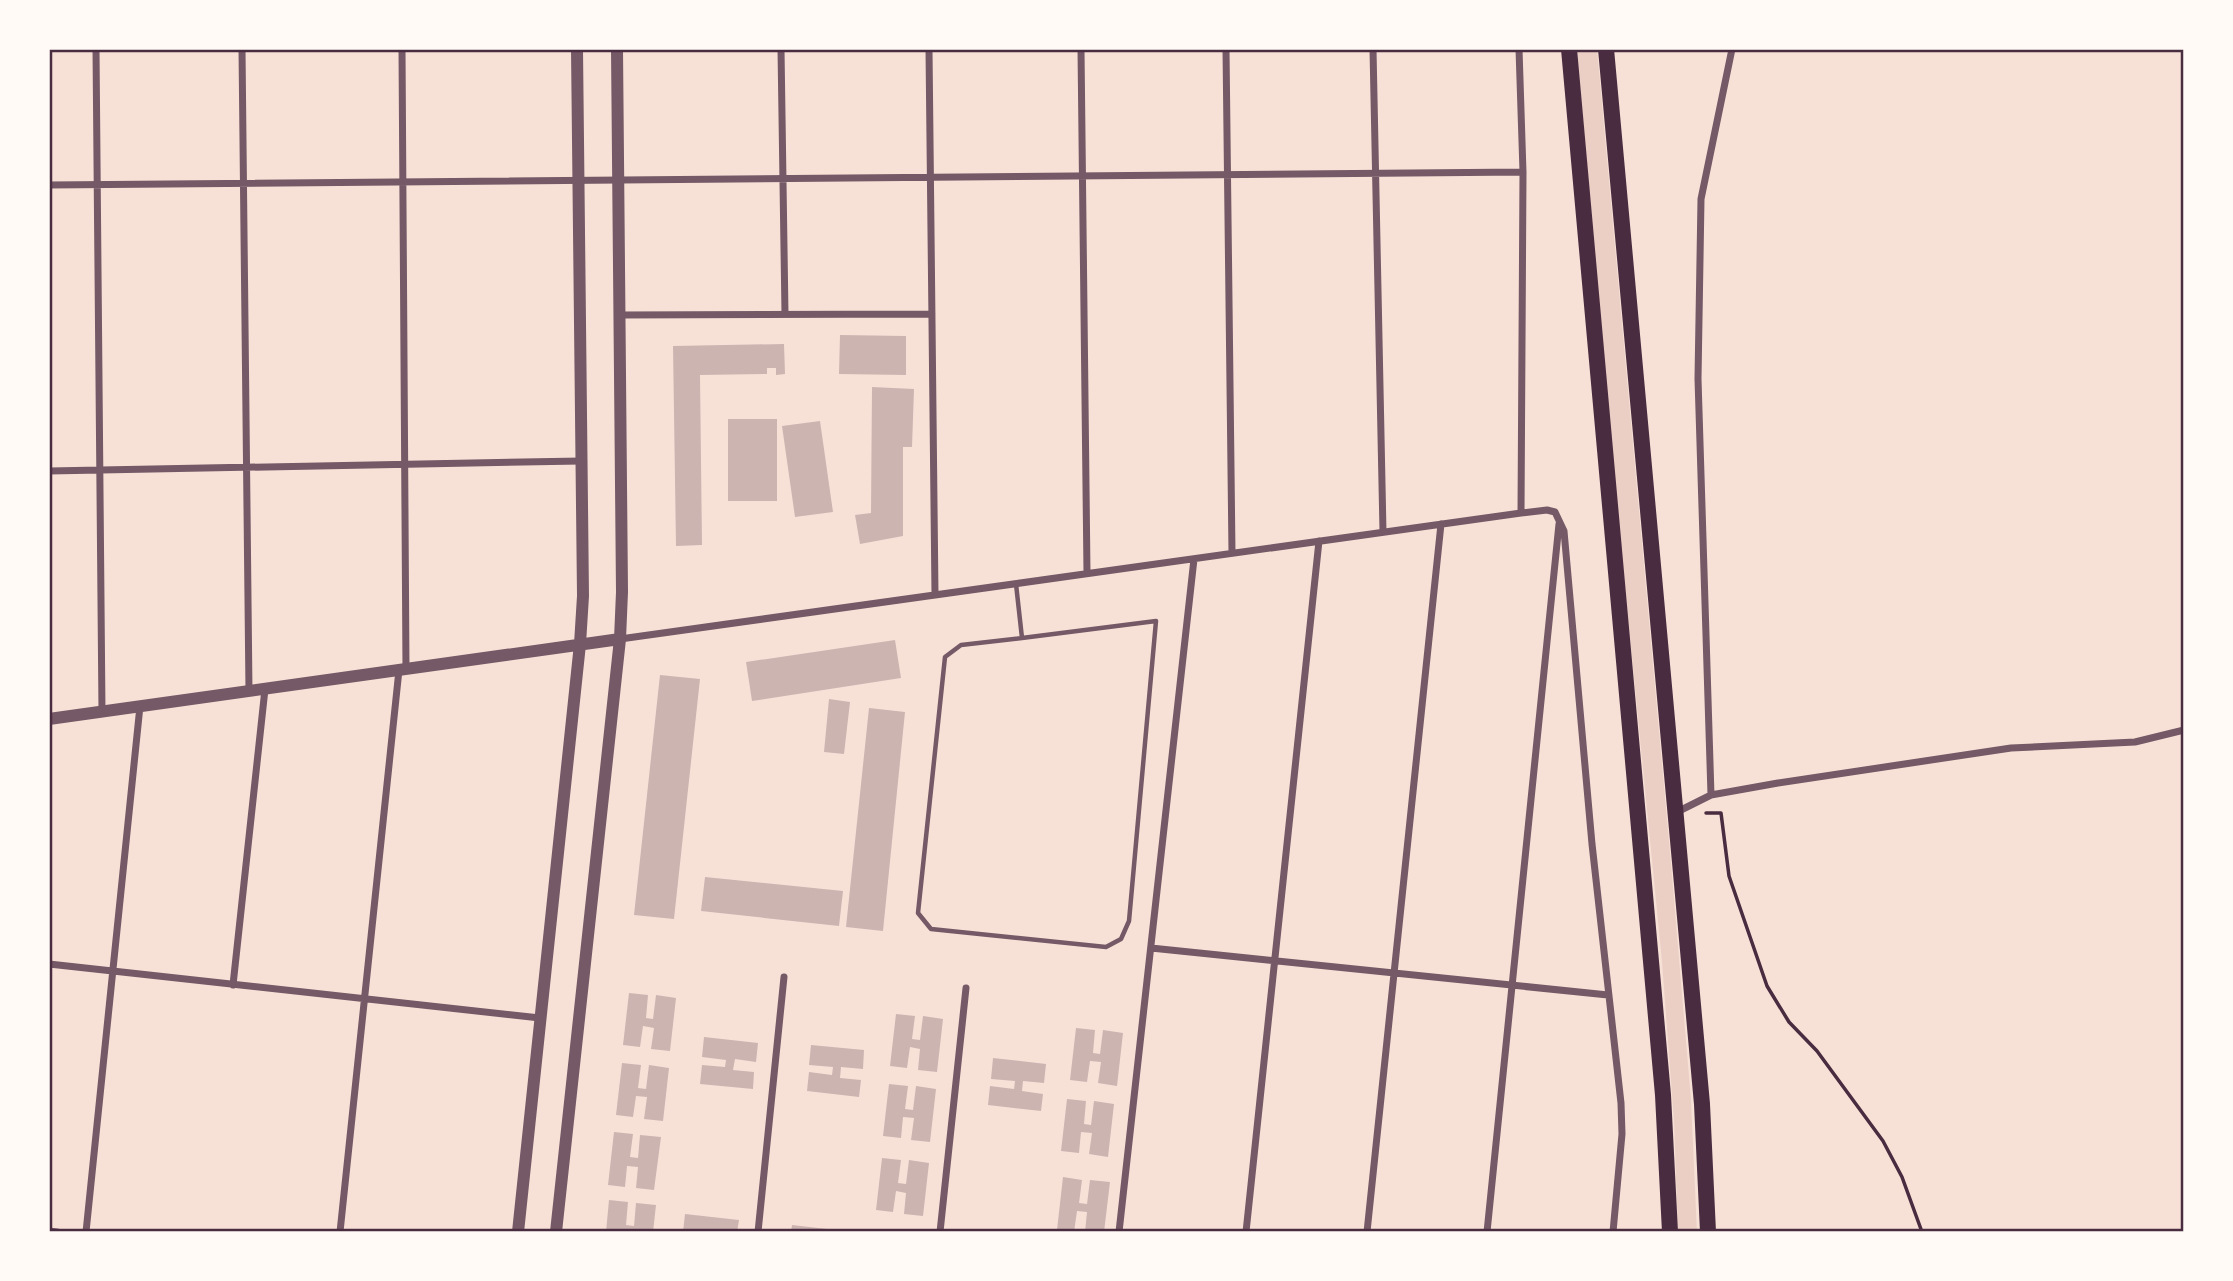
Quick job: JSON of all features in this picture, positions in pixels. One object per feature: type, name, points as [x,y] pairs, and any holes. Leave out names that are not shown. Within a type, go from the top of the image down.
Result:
[{"type":"highway","points":[[1569,49],[1662,1082],[1670,1232]]},
{"type":"highway","points":[[1606,49],[1702,1104],[1708,1232]]},
{"type":"street","points":[[96,49],[102,712]]},
{"type":"street","points":[[242,49],[248,691]]},
{"type":"street","points":[[340,1232],[403,669],[405,464],[402,49]]},
{"type":"street","points":[[518,1232],[583,596],[577,49]]},
{"type":"street","points":[[556,1232],[620,639],[622,592],[617,49]]},
{"type":"street","points":[[781,49],[785,314]]},
{"type":"street","points":[[929,49],[935,594]]},
{"type":"street","points":[[1080,49],[1087,573]]},
{"type":"street","points":[[1226,49],[1232,553]]},
{"type":"street","points":[[1373,49],[1382,532]]},
{"type":"street","points":[[1519,49],[1523,172],[1521,513]]},
{"type":"street","points":[[1712,795],[1698,379],[1701,200],[1732,49]]},
{"type":"street","points":[[49,186],[1523,172]]},
{"type":"street","points":[[620,315],[932,314]]},
{"type":"street","points":[[49,471],[581,461]]},
{"type":"street","points":[[49,719],[1382,532],[1521,513],[1547,510],[1555,512],[1564,531],[1592,844],[1622,1118],[1613,1232]]},
{"type":"street","points":[[1487,1232],[1560,520]]},
{"type":"street","points":[[1367,1232],[1441,524]]},
{"type":"street","points":[[1246,1232],[1319,541]]},
{"type":"street","points":[[1119,1232],[1194,559]]},
{"type":"street","points":[[233,985],[265,689]]},
{"type":"street","points":[[86,1232],[140,706]]},
{"type":"street","points":[[1676,812],[1712,795],[1804,779],[1998,750],[2135,742],[2184,730]]},
{"type":"street","points":[[1151,948],[1608,995]]},
{"type":"street","points":[[49,964],[540,1018]]},
{"type":"street","points":[[758,1232],[784,977]]},
{"type":"street","points":[[940,1232],[965,988]]},
{"type":"street","points":[[49,1231],[57,1232]]},
{"type":"lane","points":[[1016,583],[1022,638]]},
{"type":"lane","points":[[1156,621],[1129,921],[1121,939],[1106,947],[932,929],[918,913],[945,657],[961,645],[1022,638],[1156,621]]},
{"type":"path","points":[[1676,812],[1721,813],[1729,876],[1767,986],[1789,1022],[1817,1051],[1883,1141],[1902,1177],[1922,1232]]},
{"type":"shaded area","points":[[1577,49],[1597,49],[1691,1100],[1697,1232],[1678,1232],[1674,1121],[1662,962],[1617,505]]},
{"type":"building","points":[[840,335],[906,336],[906,375],[839,374]]},
{"type":"building","points":[[784,344],[785,374],[776,375],[776,368],[767,368],[767,374],[700,375],[702,545],[676,546],[673,346]]},
{"type":"building","points":[[872,387],[914,389],[912,447],[903,447],[903,536],[860,544],[855,515],[871,513]]},
{"type":"building","points":[[728,419],[777,419],[777,501],[728,501]]},
{"type":"building","points":[[820,421],[833,512],[795,517],[782,426]]},
{"type":"building","points":[[895,640],[901,678],[752,701],[746,662]]},
{"type":"building","points":[[660,675],[700,679],[674,919],[634,915]]},
{"type":"building","points":[[829,699],[850,702],[844,754],[824,752]]},
{"type":"building","points":[[869,708],[905,712],[883,931],[846,927]]},
{"type":"building","points":[[705,877],[843,891],[839,926],[701,911]]},
{"type":"building","points":[[629,993],[648,995],[646,1018],[653,1019],[656,995],[676,998],[670,1051],[651,1049],[654,1028],[643,1026],[640,1047],[623,1045]]},
{"type":"building","points":[[896,1014],[915,1016],[912,1039],[920,1040],[923,1016],[943,1019],[937,1072],[918,1070],[920,1049],[910,1047],[907,1068],[890,1066]]},
{"type":"building","points":[[1076,1028],[1095,1030],[1093,1053],[1100,1054],[1103,1030],[1123,1033],[1117,1086],[1098,1083],[1101,1062],[1090,1061],[1087,1082],[1070,1080]]},
{"type":"building","points":[[704,1037],[758,1043],[756,1062],[735,1059],[733,1070],[754,1072],[753,1089],[700,1084],[702,1065],[725,1067],[726,1060],[702,1057]]},
{"type":"building","points":[[811,1045],[864,1050],[863,1069],[841,1067],[840,1078],[861,1080],[859,1097],[807,1091],[809,1072],[832,1075],[833,1067],[809,1065]]},
{"type":"building","points":[[993,1058],[1046,1064],[1044,1083],[1023,1081],[1022,1091],[1043,1094],[1041,1111],[988,1105],[990,1086],[1014,1089],[1015,1081],[991,1079]]},
{"type":"building","points":[[622,1063],[641,1065],[638,1088],[646,1089],[649,1065],[669,1068],[663,1121],[644,1119],[647,1097],[636,1096],[633,1117],[616,1115]]},
{"type":"building","points":[[889,1084],[908,1086],[905,1109],[913,1110],[916,1086],[936,1089],[930,1142],[911,1140],[914,1118],[903,1117],[901,1138],[883,1136]]},
{"type":"building","points":[[1067,1099],[1086,1101],[1084,1124],[1091,1125],[1094,1101],[1114,1104],[1108,1157],[1089,1154],[1092,1133],[1081,1132],[1079,1153],[1061,1151]]},
{"type":"building","points":[[614,1132],[633,1134],[630,1157],[638,1158],[640,1135],[661,1137],[654,1190],[636,1188],[638,1167],[627,1166],[625,1187],[608,1185]]},
{"type":"building","points":[[882,1158],[901,1160],[898,1183],[906,1184],[909,1160],[929,1163],[923,1216],[904,1214],[906,1193],[896,1191],[893,1212],[876,1210]]},
{"type":"building","points":[[1063,1177],[1082,1180],[1079,1203],[1087,1204],[1090,1180],[1110,1182],[1104,1232],[1085,1232],[1087,1212],[1077,1211],[1074,1232],[1057,1230]]},
{"type":"building","points":[[609,1200],[628,1202],[626,1225],[634,1226],[636,1203],[656,1205],[653,1232],[606,1232]]},
{"type":"building","points":[[685,1214],[739,1220],[737,1232],[683,1232]]},
{"type":"building","points":[[792,1225],[836,1230],[836,1232],[791,1232]]}]
